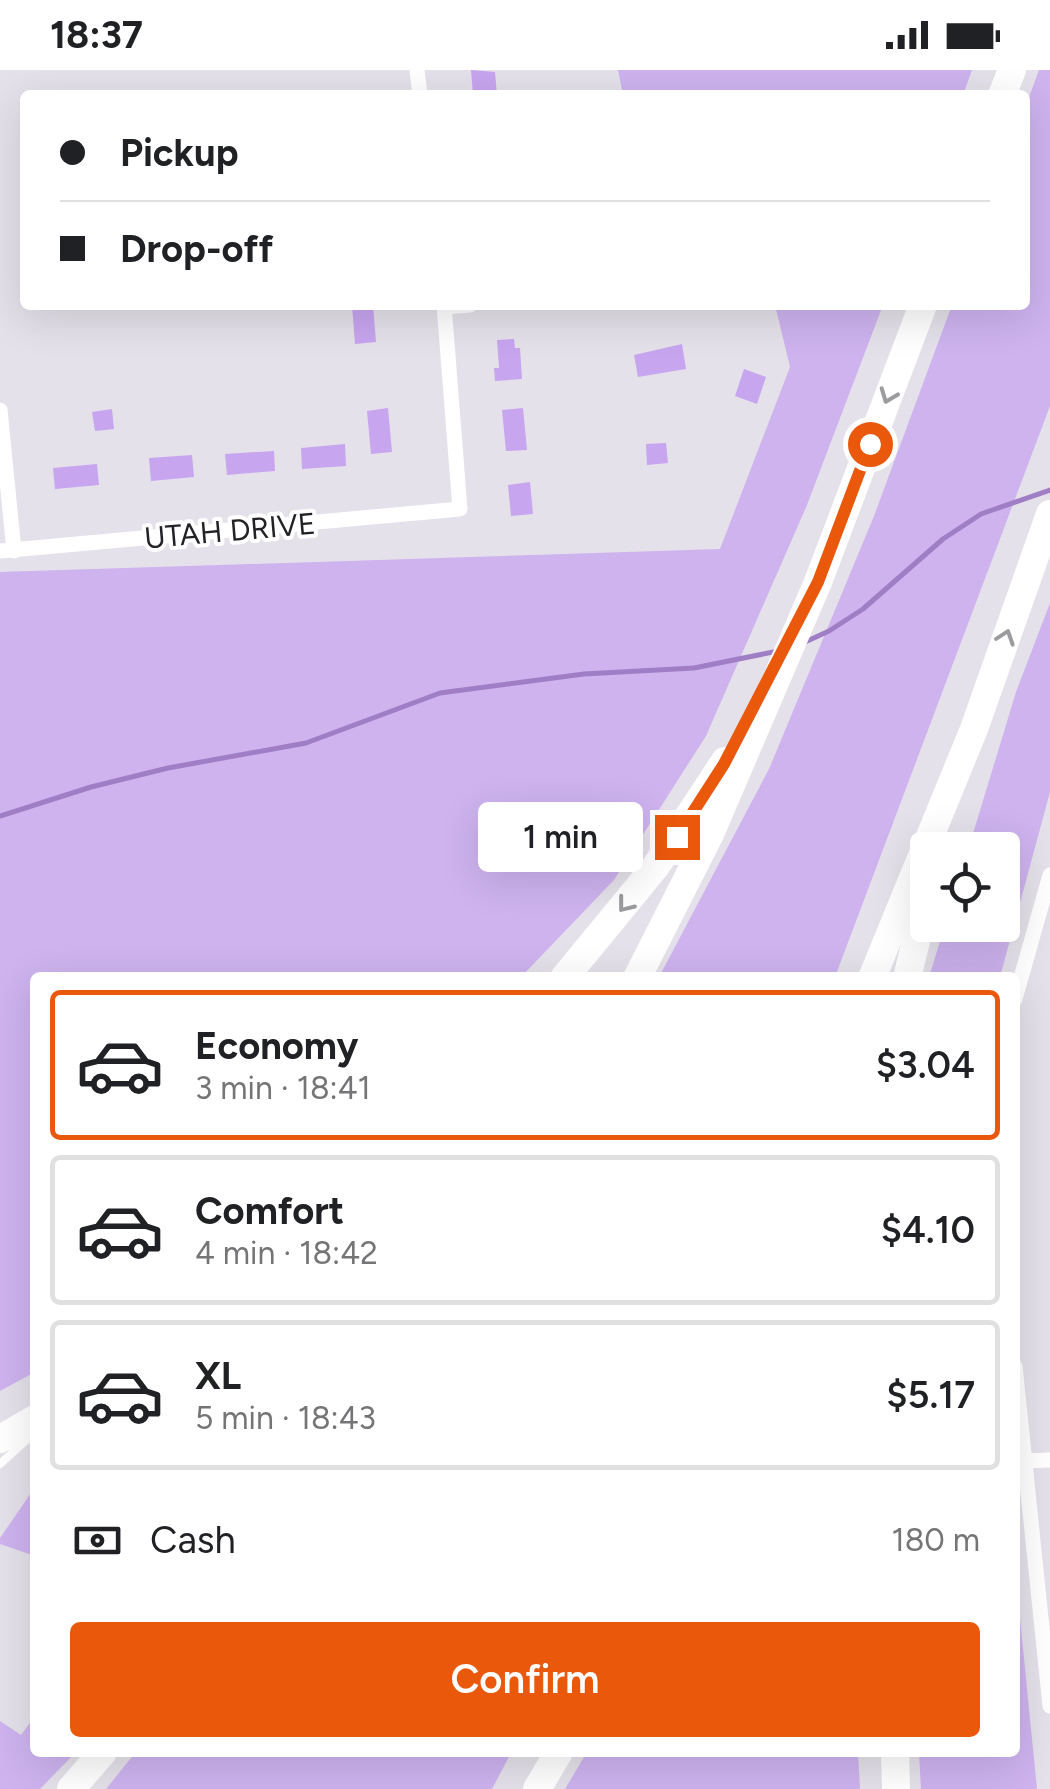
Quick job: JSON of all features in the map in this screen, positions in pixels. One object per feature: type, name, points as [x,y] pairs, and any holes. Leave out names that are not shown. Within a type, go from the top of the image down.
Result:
[{"type":"highway","points":[[640,972],[710,834],[818,582],[921,310]]},
{"type":"highway","points":[[874,972],[974,728],[1050,514]]},
{"type":"highway","points":[[569,972],[656,866],[698,807],[818,582]]},
{"type":"highway","points":[[945,832],[974,728]]},
{"type":"highway","points":[[908,972],[916,942]]},
{"type":"highway","points":[[0,1439],[30,1423]]},
{"type":"highway","points":[[71,1789],[99,1757]]},
{"type":"highway","points":[[537,1789],[556,1757]]},
{"type":"highway","points":[[894,1757],[896,1789]]},
{"type":"street","name":"UTAH DRIVE","points":[[7,551],[460,510],[444,310]]},
{"type":"street","points":[[0,410],[7,551]]},
{"type":"street","points":[[1020,980],[1050,875]]},
{"type":"street","points":[[1020,1425],[1050,1706]]},
{"type":"street","points":[[1023,1461],[1050,1460]]},
{"type":"lane","points":[[0,1464],[30,1437]]},
{"type":"shaded area","points":[[618,70],[972,70],[965,90],[622,90]]},
{"type":"shaded area","points":[[1039,70],[1050,70],[1050,406],[837,972],[662,972],[769,769],[874,516],[950,310],[1030,310],[1030,94]]},
{"type":"shaded area","points":[[776,310],[881,310],[807,505],[706,736],[614,880],[526,972],[30,972],[30,1375],[0,1391],[0,572],[720,549],[790,367]]},
{"type":"shaded area","points":[[1050,603],[1050,792],[1020,903],[1020,832],[973,832],[1016,692]]},
{"type":"shaded area","points":[[940,942],[1009,942],[1001,972],[931,972]]},
{"type":"shaded area","points":[[30,1494],[30,1554],[0,1544],[0,1538]]},
{"type":"shaded area","points":[[1020,1618],[1037,1789],[921,1789],[919,1757],[1020,1757]]},
{"type":"shaded area","points":[[0,1721],[21,1735],[30,1723],[30,1757],[71,1757],[40,1789],[0,1789]]},
{"type":"shaded area","points":[[131,1757],[509,1757],[492,1789],[106,1789]]},
{"type":"shaded area","points":[[584,1757],[858,1757],[860,1789],[565,1789]]},
{"type":"building","points":[[471,70],[495,72],[497,90],[473,90]]},
{"type":"building","points":[[352,310],[373,310],[376,342],[355,344]]},
{"type":"building","points":[[514,339],[515,348],[520,348],[522,379],[495,381],[494,368],[499,368],[497,340]]},
{"type":"building","points":[[682,344],[686,369],[638,377],[634,355]]},
{"type":"building","points":[[744,369],[766,377],[757,404],[735,396]]},
{"type":"building","points":[[388,408],[392,452],[371,454],[367,411]]},
{"type":"building","points":[[523,408],[527,450],[506,451],[502,410]]},
{"type":"building","points":[[112,409],[114,429],[95,431],[92,412]]},
{"type":"building","points":[[666,443],[668,463],[647,465],[646,444]]},
{"type":"building","points":[[345,444],[346,466],[302,469],[301,448]]},
{"type":"building","points":[[274,451],[275,471],[227,475],[225,454]]},
{"type":"building","points":[[192,455],[194,477],[151,481],[149,458]]},
{"type":"building","points":[[97,464],[99,485],[55,489],[53,468]]},
{"type":"building","points":[[530,482],[533,514],[511,516],[508,485]]},
{"type":"waterway","points":[[803,643],[863,609],[943,539],[981,514],[1050,490]]},
{"type":"waterway","points":[[0,816],[168,768],[306,743],[440,693],[584,674],[694,668],[778,651]]},
{"type":"route","points":[[677,837],[724,764],[818,582],[870,444]]}]
